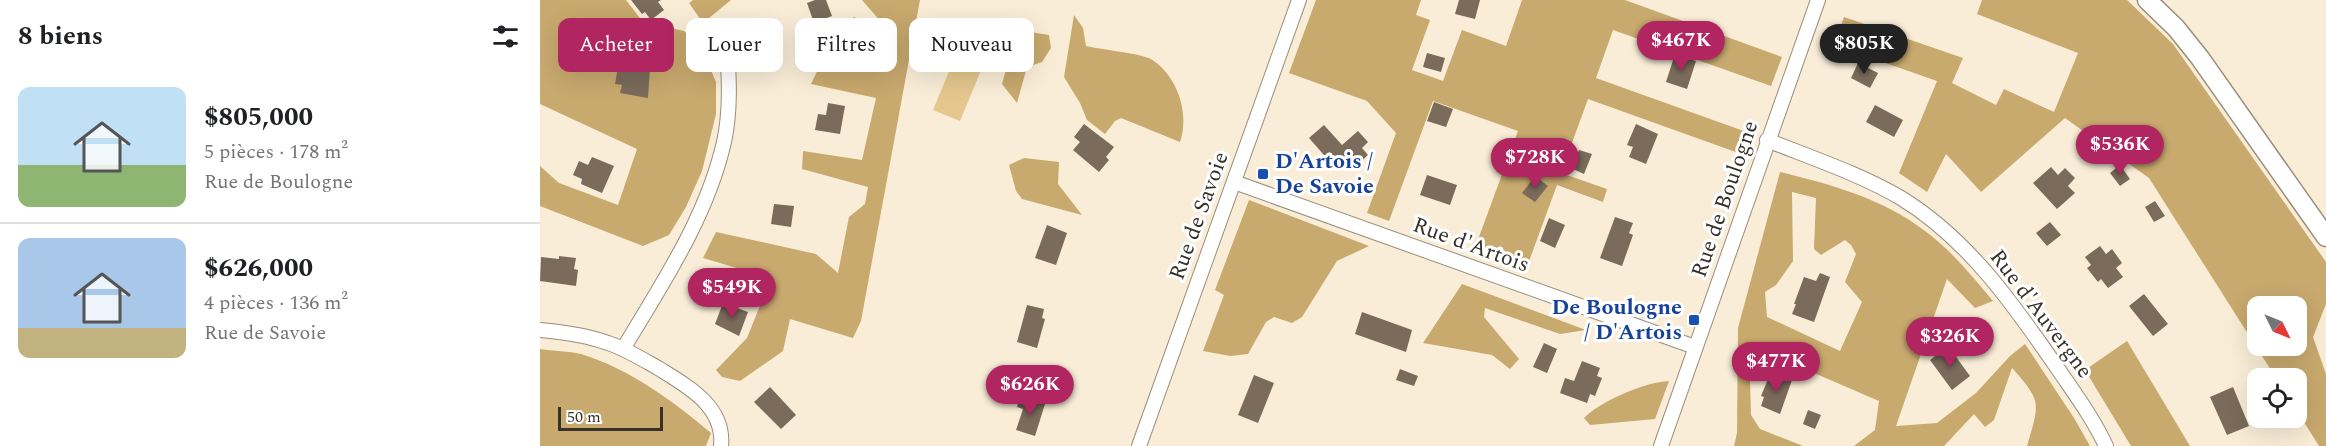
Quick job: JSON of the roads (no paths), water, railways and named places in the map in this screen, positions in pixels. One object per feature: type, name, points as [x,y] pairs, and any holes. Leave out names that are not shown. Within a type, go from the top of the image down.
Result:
[{"type":"street","name":"Rue de Savoie","points":[[1139,446],[1299,0]]},
{"type":"street","name":"Rue de Boulogne","points":[[1660,446],[1818,0]]},
{"type":"street","points":[[2147,0],[2176,28],[2200,58],[2326,237]]},
{"type":"street","points":[[623,349],[673,266],[715,169],[724,142],[727,119],[727,72]]},
{"type":"street","name":"Rue d'Auvergne","points":[[1767,140],[1875,184],[1919,210],[1941,227],[1980,266],[2017,310],[2095,424],[2106,446]]},
{"type":"street","name":"Rue d'Artois","points":[[1233,182],[1695,348]]},
{"type":"street","points":[[540,330],[585,336],[623,349],[670,376],[703,399],[718,422],[721,446]]},
{"type":"place","name":"D'Artois / De Savoie","points":[[1263,174]]},
{"type":"place","name":"De Boulogne / D'Artois","points":[[1694,320]]}]
